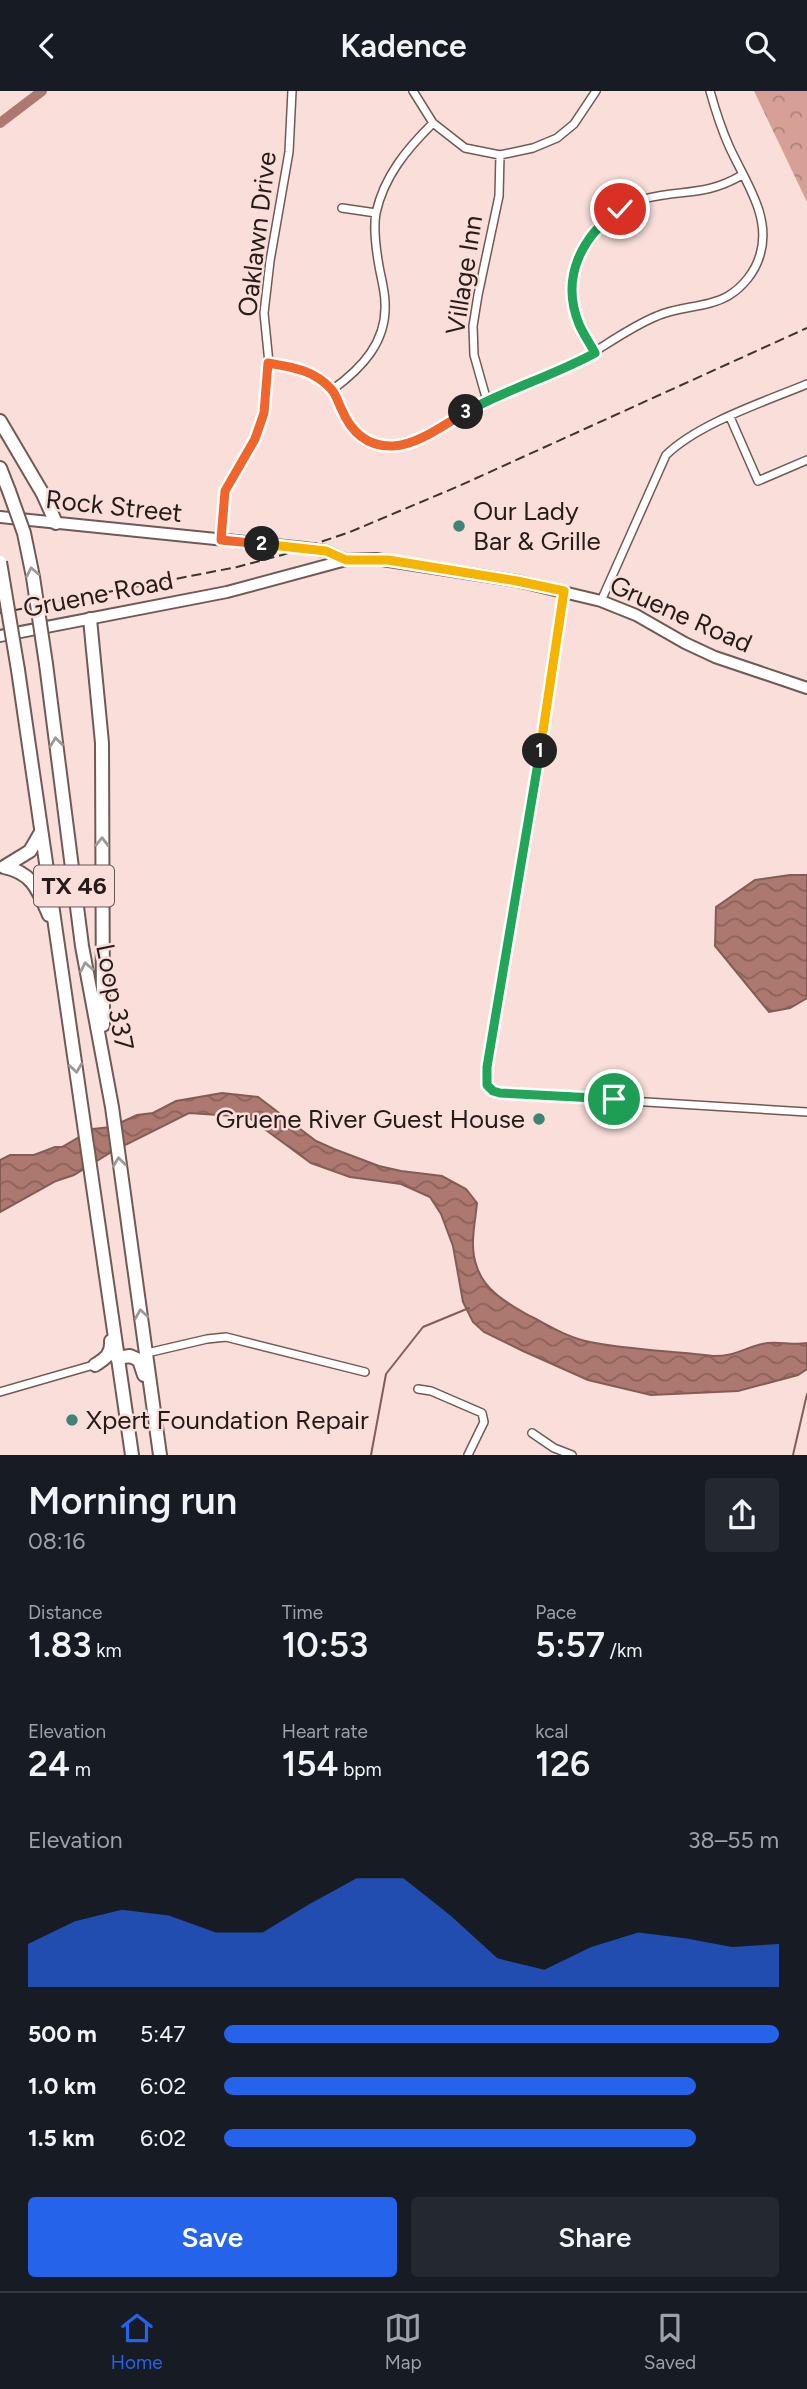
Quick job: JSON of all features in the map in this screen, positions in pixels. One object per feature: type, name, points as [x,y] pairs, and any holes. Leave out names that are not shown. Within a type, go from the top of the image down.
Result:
[{"type":"main road","points":[[0,421],[43,494],[56,523]]},
{"type":"main road","name":"Loop 337","points":[[0,468],[24,533],[31,566],[82,946],[112,1107],[160,1454]]},
{"type":"main road","name":"Loop 337","points":[[0,562],[132,1454]]},
{"type":"main road","points":[[89,619],[102,743],[104,1057]]},
{"type":"main road","points":[[2,867],[30,851],[41,832]]},
{"type":"main road","points":[[2,867],[17,870],[31,880],[40,893],[55,928]]},
{"type":"main road","points":[[95,1365],[106,1358],[112,1349],[104,1290],[107,1283]]},
{"type":"main road","points":[[117,1358],[130,1356],[141,1364],[150,1425],[157,1436]]},
{"type":"main road","points":[[95,1365],[113,1369],[120,1375]]},
{"type":"street","name":"Oaklawn Drive","points":[[221,540],[225,491],[255,439],[264,413],[268,363],[264,313],[289,152],[292,91]]},
{"type":"street","points":[[413,91],[433,123],[465,148],[500,155],[533,148],[557,138],[574,124],[596,91]]},
{"type":"street","points":[[268,363],[300,368],[314,375],[332,390],[348,424],[359,436],[374,443],[394,446],[416,439],[486,401],[564,370],[657,315],[720,300],[744,283],[757,264],[763,233],[760,211],[723,133],[709,91]]},
{"type":"street","points":[[332,390],[354,374],[372,353],[382,330],[386,303],[375,247],[376,213],[390,176],[407,150],[433,123]]},
{"type":"street","name":"Village Inn","points":[[486,401],[474,355],[473,326],[499,196],[500,155]]},
{"type":"street","points":[[595,353],[576,314],[573,284],[580,252],[592,232],[633,202],[700,192],[742,175]]},
{"type":"street","points":[[342,208],[376,213]]},
{"type":"street","points":[[601,601],[666,455],[679,442],[807,384]]},
{"type":"street","points":[[730,417],[758,481],[807,460]]},
{"type":"street","name":"Rock Street","points":[[0,517],[326,551],[346,560]]},
{"type":"street","name":"Gruene Road","points":[[0,636],[227,592],[346,560],[388,560],[517,581],[601,601],[636,615],[715,657],[807,688]]},
{"type":"street","points":[[564,591],[487,1067],[487,1085],[500,1093],[807,1112]]},
{"type":"street","points":[[147,1353],[226,1337],[365,1372]]},
{"type":"street","points":[[0,1392],[117,1358]]},
{"type":"street","points":[[418,1389],[432,1391],[482,1413],[484,1422],[468,1454]]},
{"type":"street","points":[[532,1433],[554,1448],[569,1454]]},
{"type":"green space","points":[[754,91],[807,91],[807,202]]},
{"type":"water","points":[[807,875],[807,998],[790,1008],[769,1012],[715,946],[716,907],[755,880]]},
{"type":"water","points":[[222,1093],[258,1097],[316,1141],[334,1149],[379,1166],[442,1176],[466,1189],[477,1203],[473,1251],[485,1283],[511,1305],[565,1334],[605,1345],[713,1356],[733,1354],[767,1343],[807,1343],[807,1369],[798,1375],[738,1391],[651,1395],[588,1380],[523,1351],[484,1332],[473,1322],[463,1302],[453,1246],[441,1214],[430,1197],[401,1184],[350,1177],[311,1163],[248,1117],[189,1113],[0,1212],[0,1160],[10,1155],[34,1155],[62,1147],[93,1129],[111,1127],[137,1115],[153,1113],[176,1101]]},
{"type":"waterway","points":[[0,123],[42,91]]},
{"type":"waterway","points":[[371,1455],[386,1374],[423,1327],[469,1308]]},
{"type":"waterway","points":[[793,1455],[807,1394]]},
{"type":"railway","points":[[0,613],[237,567],[350,532],[459,486],[807,328]]},
{"type":"place","name":"Our Lady Bar & Grille","points":[[459,526]]},
{"type":"place","name":"Gruene River Guest House","points":[[539,1119]]},
{"type":"place","name":"Xpert Foundation Repair","points":[[72,1420]]},
{"type":"route","points":[[614,1099],[500,1093],[489,1089],[486,1075],[564,591],[388,560],[346,560],[326,551],[221,540],[225,491],[255,439],[264,413],[268,363],[300,368],[314,375],[332,390],[348,424],[359,436],[374,443],[394,446],[416,439],[486,401],[564,370],[595,353],[576,314],[574,272],[580,252],[592,232],[620,209]]}]
